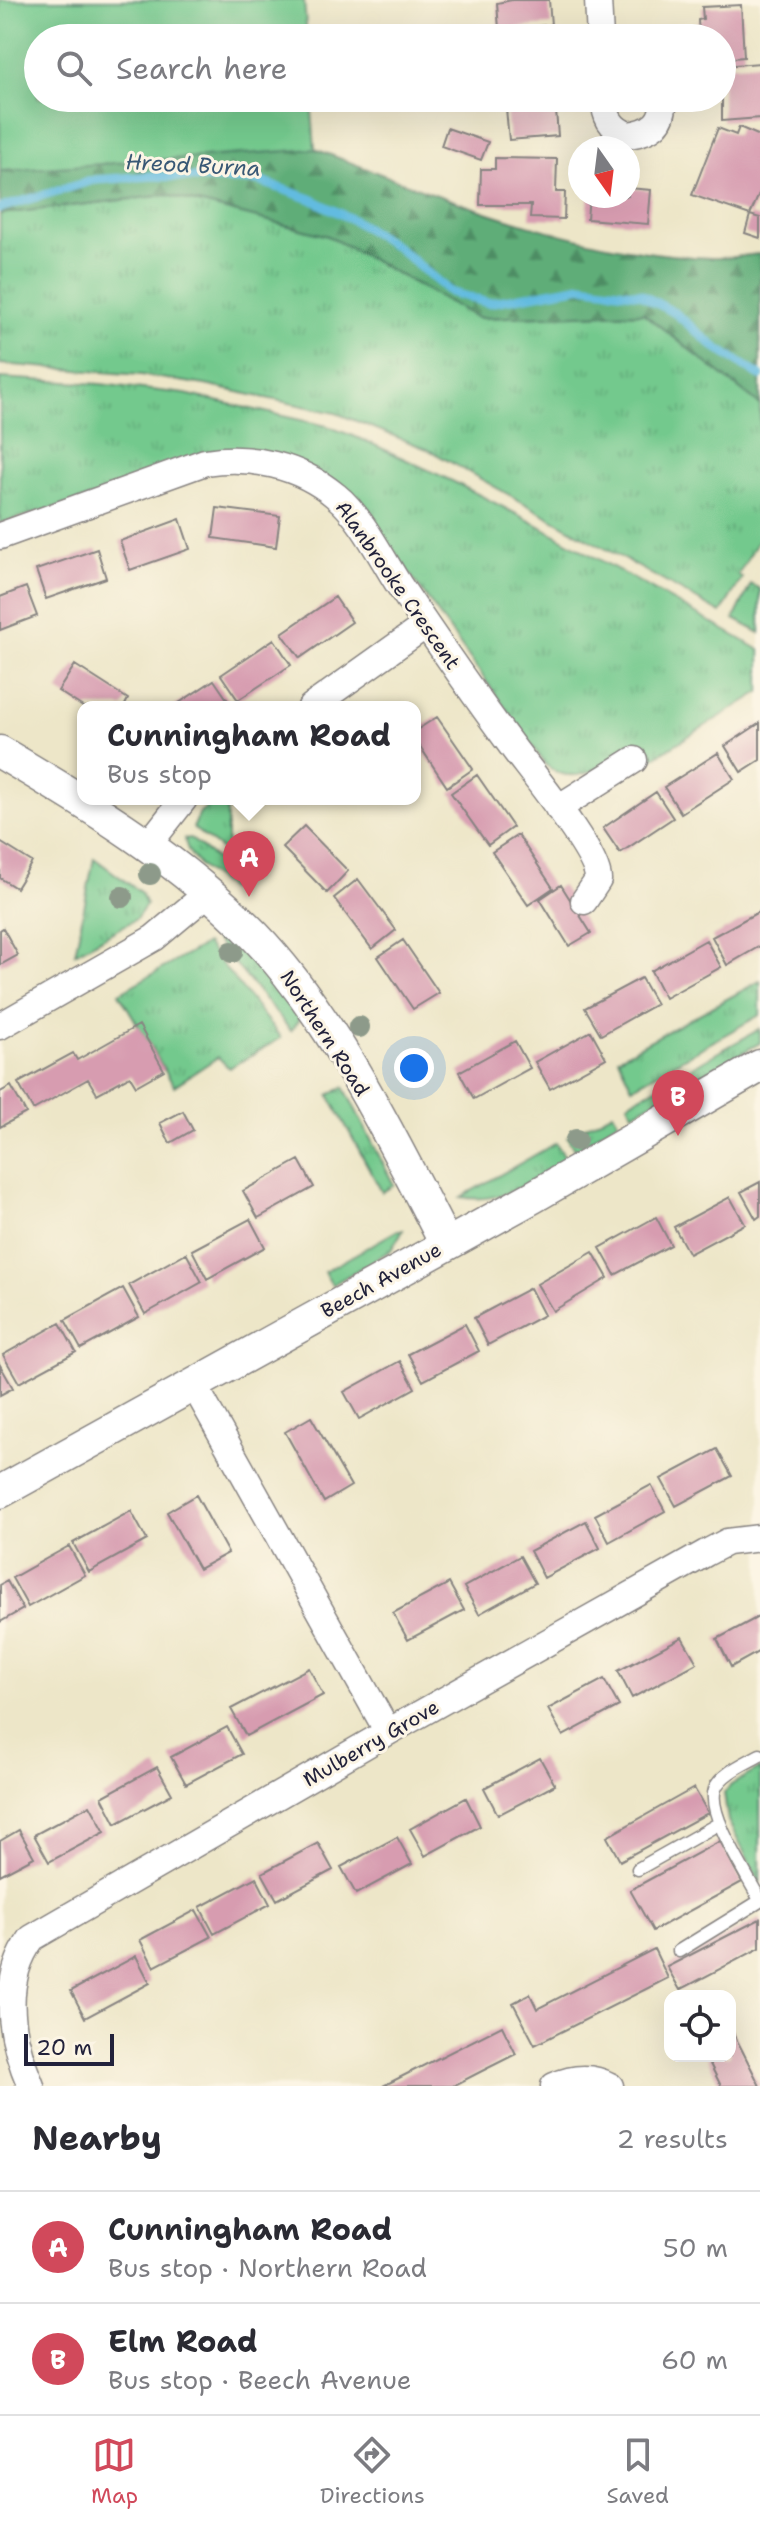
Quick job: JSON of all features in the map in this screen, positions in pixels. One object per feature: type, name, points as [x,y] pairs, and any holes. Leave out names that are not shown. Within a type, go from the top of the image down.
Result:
[{"type":"street","points":[[598,0],[599,24]]},
{"type":"street","points":[[606,112],[612,125],[628,135],[652,129],[660,122],[663,112]]},
{"type":"street","name":"Alanbrooke Crescent","points":[[0,536],[205,462],[244,460],[285,467],[320,484],[346,504],[426,625],[596,865],[598,880],[584,901]]},
{"type":"street","points":[[319,701],[426,625]]},
{"type":"street","name":"Northern Road","points":[[0,752],[77,800]]},
{"type":"street","points":[[558,808],[634,760]]},
{"type":"street","name":"Northern Road","points":[[84,805],[148,845],[254,935],[308,1001],[375,1111],[446,1244]]},
{"type":"street","points":[[148,845],[179,805]]},
{"type":"street","points":[[0,1026],[154,938],[208,893]]},
{"type":"street","name":"Beech Avenue","points":[[0,1492],[533,1197],[760,1066]]},
{"type":"street","points":[[194,1385],[388,1732]]},
{"type":"street","name":"Mulberry Grove","points":[[6,1968],[32,1938],[388,1732],[727,1542],[760,1538]]},
{"type":"street","points":[[6,1968],[10,2029],[31,2086]]},
{"type":"street","points":[[554,2086],[580,2078],[597,2079],[610,2086]]},
{"type":"lane","points":[[679,1951],[760,1900],[720,1823],[714,1804],[714,1790],[718,1783],[739,1767],[760,1755]]},
{"type":"lane","points":[[638,1869],[720,1823]]},
{"type":"green space","points":[[0,0],[304,0],[306,24],[24,24],[24,112],[312,112],[315,149],[0,171]]},
{"type":"green space","points":[[315,149],[459,203],[559,234],[660,254],[717,258],[760,254],[760,405],[643,313],[478,318],[328,236],[167,195],[0,214],[0,171]]},
{"type":"green space","points":[[167,195],[328,236],[478,318],[643,313],[760,405],[760,537],[738,575],[742,578],[721,613],[427,449],[336,413],[205,385],[141,375],[0,364],[0,214]]},
{"type":"green space","points":[[0,378],[100,384],[185,394],[327,426],[366,441],[536,524],[760,650],[760,692],[650,760],[638,742],[593,770],[570,775],[558,773],[546,765],[359,503],[257,451],[0,523]]},
{"type":"green space","points":[[751,584],[760,589],[760,633],[734,619]]},
{"type":"green space","points":[[210,805],[227,805],[227,854],[193,828],[200,813]]},
{"type":"green space","points":[[190,838],[238,877],[229,889],[190,854],[185,839]]},
{"type":"green space","points":[[94,858],[141,893],[146,905],[136,919],[75,953]]},
{"type":"green space","points":[[206,929],[228,934],[237,941],[300,1018],[291,1031]]},
{"type":"green space","points":[[206,944],[281,1038],[229,1068],[218,1057],[174,1086],[119,993]]},
{"type":"green space","points":[[760,981],[760,1015],[632,1087],[618,1058]]},
{"type":"green space","points":[[760,1029],[760,1043],[633,1113],[628,1103]]},
{"type":"green space","points":[[344,1087],[394,1185],[382,1192],[329,1095]]},
{"type":"green space","points":[[613,1112],[618,1121],[575,1151],[567,1137]]},
{"type":"green space","points":[[556,1143],[566,1159],[529,1182],[504,1194],[476,1199],[461,1197]]},
{"type":"green space","points":[[403,1230],[391,1250],[332,1285],[324,1272]]},
{"type":"green space","points":[[759,1769],[760,1883],[728,1821],[724,1793],[731,1785]]},
{"type":"building","points":[[549,0],[551,24],[499,24],[497,3]]},
{"type":"building","points":[[741,5],[744,57],[736,58],[736,24],[698,24],[698,20],[703,19],[702,7]]},
{"type":"building","points":[[760,63],[760,118],[722,121],[722,112],[736,112],[736,65]]},
{"type":"building","points":[[506,112],[556,112],[558,136],[509,140]]},
{"type":"building","points":[[739,127],[760,136],[760,192],[750,215],[692,195],[718,128],[736,135]]},
{"type":"building","points":[[447,128],[488,142],[481,160],[441,146]]},
{"type":"building","points":[[495,158],[557,159],[556,192],[565,192],[564,219],[530,218],[531,205],[480,205],[481,169],[495,169]]},
{"type":"building","points":[[640,189],[651,190],[648,224],[587,219],[588,208],[640,208]]},
{"type":"building","points":[[750,215],[760,218],[760,238],[745,233]]},
{"type":"building","points":[[217,508],[280,516],[276,547],[213,538]]},
{"type":"building","points":[[180,519],[190,549],[130,570],[120,541]]},
{"type":"building","points":[[97,549],[106,578],[46,599],[36,570]]},
{"type":"building","points":[[26,587],[37,616],[0,630],[0,597]]},
{"type":"building","points":[[335,597],[352,622],[300,658],[282,633]]},
{"type":"building","points":[[274,639],[291,665],[238,700],[221,675]]},
{"type":"building","points":[[75,665],[128,699],[77,703],[58,691]]},
{"type":"building","points":[[214,680],[228,701],[182,701]]},
{"type":"building","points":[[437,717],[473,769],[447,787],[421,748],[421,727]]},
{"type":"building","points":[[760,723],[760,760],[741,772],[725,746]]},
{"type":"building","points":[[718,753],[734,779],[681,813],[664,787]]},
{"type":"building","points":[[477,775],[513,827],[488,845],[451,793]]},
{"type":"building","points":[[656,792],[673,818],[620,853],[603,828]]},
{"type":"building","points":[[304,826],[348,871],[327,893],[282,847]]},
{"type":"building","points":[[518,835],[553,888],[528,905],[492,852]]},
{"type":"building","points":[[0,842],[32,862],[16,888],[0,878]]},
{"type":"building","points":[[358,879],[396,930],[372,949],[334,898]]},
{"type":"building","points":[[561,885],[591,933],[569,946],[540,899]]},
{"type":"building","points":[[760,911],[760,946],[727,965],[712,937]]},
{"type":"building","points":[[3,928],[18,955],[0,965],[0,930]]},
{"type":"building","points":[[403,940],[439,993],[413,1009],[378,957]]},
{"type":"building","points":[[706,940],[721,967],[665,998],[651,971]]},
{"type":"building","points":[[641,978],[656,1004],[601,1035],[585,1008]]},
{"type":"building","points":[[139,1025],[164,1070],[136,1086],[130,1076],[97,1094],[88,1079],[33,1110],[18,1083],[73,1053],[77,1060]]},
{"type":"building","points":[[591,1031],[606,1058],[550,1089],[535,1062]]},
{"type":"building","points":[[515,1041],[530,1068],[474,1099],[459,1072]]},
{"type":"building","points":[[11,1086],[26,1113],[0,1127],[0,1092]]},
{"type":"building","points":[[183,1111],[193,1130],[170,1143],[160,1123]]},
{"type":"building","points":[[299,1160],[314,1187],[258,1218],[243,1191]]},
{"type":"building","points":[[760,1182],[760,1216],[756,1219],[741,1192]]},
{"type":"building","points":[[730,1197],[745,1224],[689,1254],[674,1227]]},
{"type":"building","points":[[656,1217],[671,1245],[615,1275],[600,1248]]},
{"type":"building","points":[[250,1219],[265,1247],[207,1279],[192,1250]]},
{"type":"building","points":[[593,1252],[608,1278],[553,1311],[537,1284]]},
{"type":"building","points":[[186,1253],[202,1282],[145,1314],[129,1285]]},
{"type":"building","points":[[123,1288],[139,1317],[81,1349],[65,1320]]},
{"type":"building","points":[[530,1288],[544,1315],[488,1345],[474,1318]]},
{"type":"building","points":[[60,1323],[76,1352],[19,1383],[3,1355]]},
{"type":"building","points":[[465,1324],[479,1351],[423,1381],[408,1354]]},
{"type":"building","points":[[400,1361],[415,1388],[359,1419],[344,1392]]},
{"type":"building","points":[[0,1365],[13,1388],[0,1395]]},
{"type":"building","points":[[311,1417],[351,1486],[324,1502],[285,1432]]},
{"type":"building","points":[[717,1449],[732,1476],[676,1506],[661,1479]]},
{"type":"building","points":[[651,1485],[665,1511],[609,1542],[595,1515]]},
{"type":"building","points":[[196,1495],[228,1553],[199,1569],[167,1512]]},
{"type":"building","points":[[131,1511],[147,1540],[89,1572],[73,1543]]},
{"type":"building","points":[[586,1521],[600,1548],[544,1578],[530,1551]]},
{"type":"building","points":[[69,1546],[85,1575],[28,1607],[12,1578]]},
{"type":"building","points":[[520,1556],[535,1583],[479,1614],[464,1587]]},
{"type":"building","points":[[7,1581],[23,1609],[0,1622],[0,1585]]},
{"type":"building","points":[[449,1583],[464,1610],[408,1640],[393,1613]]},
{"type":"building","points":[[760,1616],[760,1651],[731,1667],[717,1639]]},
{"type":"building","points":[[682,1637],[697,1663],[632,1698],[618,1671]]},
{"type":"building","points":[[309,1668],[323,1695],[246,1736],[231,1709]]},
{"type":"building","points":[[604,1679],[619,1706],[563,1736],[548,1709]]},
{"type":"building","points":[[227,1727],[242,1754],[186,1784],[171,1757]]},
{"type":"building","points":[[540,1758],[555,1785],[498,1815],[484,1788]]},
{"type":"building","points":[[157,1767],[172,1794],[116,1824],[102,1797]]},
{"type":"building","points":[[694,1788],[708,1813],[620,1861],[607,1837]]},
{"type":"building","points":[[466,1798],[480,1826],[425,1856],[410,1829]]},
{"type":"building","points":[[90,1805],[105,1832],[49,1862],[34,1835]]},
{"type":"building","points":[[19,1830],[34,1857],[0,1875],[0,1841]]},
{"type":"building","points":[[397,1837],[412,1864],[356,1894],[341,1867]]},
{"type":"building","points":[[720,1841],[742,1882],[653,1931],[630,1890]]},
{"type":"building","points":[[318,1843],[333,1870],[277,1900],[262,1873]]},
{"type":"building","points":[[256,1877],[270,1904],[214,1934],[200,1907]]},
{"type":"building","points":[[196,1910],[211,1937],[154,1967],[140,1940]]},
{"type":"building","points":[[760,1919],[760,1948],[680,1990],[667,1967]]},
{"type":"building","points":[[654,1949],[668,1978],[535,2045],[513,2003],[530,1994],[537,2009]]},
{"type":"building","points":[[136,1956],[150,1983],[85,2018],[71,1991]]},
{"type":"building","points":[[502,2026],[516,2054],[453,2086],[383,2086]]},
{"type":"building","points":[[736,2039],[760,2086],[721,2086],[709,2062],[736,2062]]},
{"type":"waterway","name":"Hreod Burna","points":[[0,208],[94,180],[153,176],[259,181],[311,199],[353,220],[398,248],[450,292],[488,303],[582,286],[640,294],[675,313],[715,347],[760,376]]},
{"type":"place","name":"Cunningham Road","points":[[249,897]]},
{"type":"place","name":"Elm Road","points":[[678,1136]]}]
